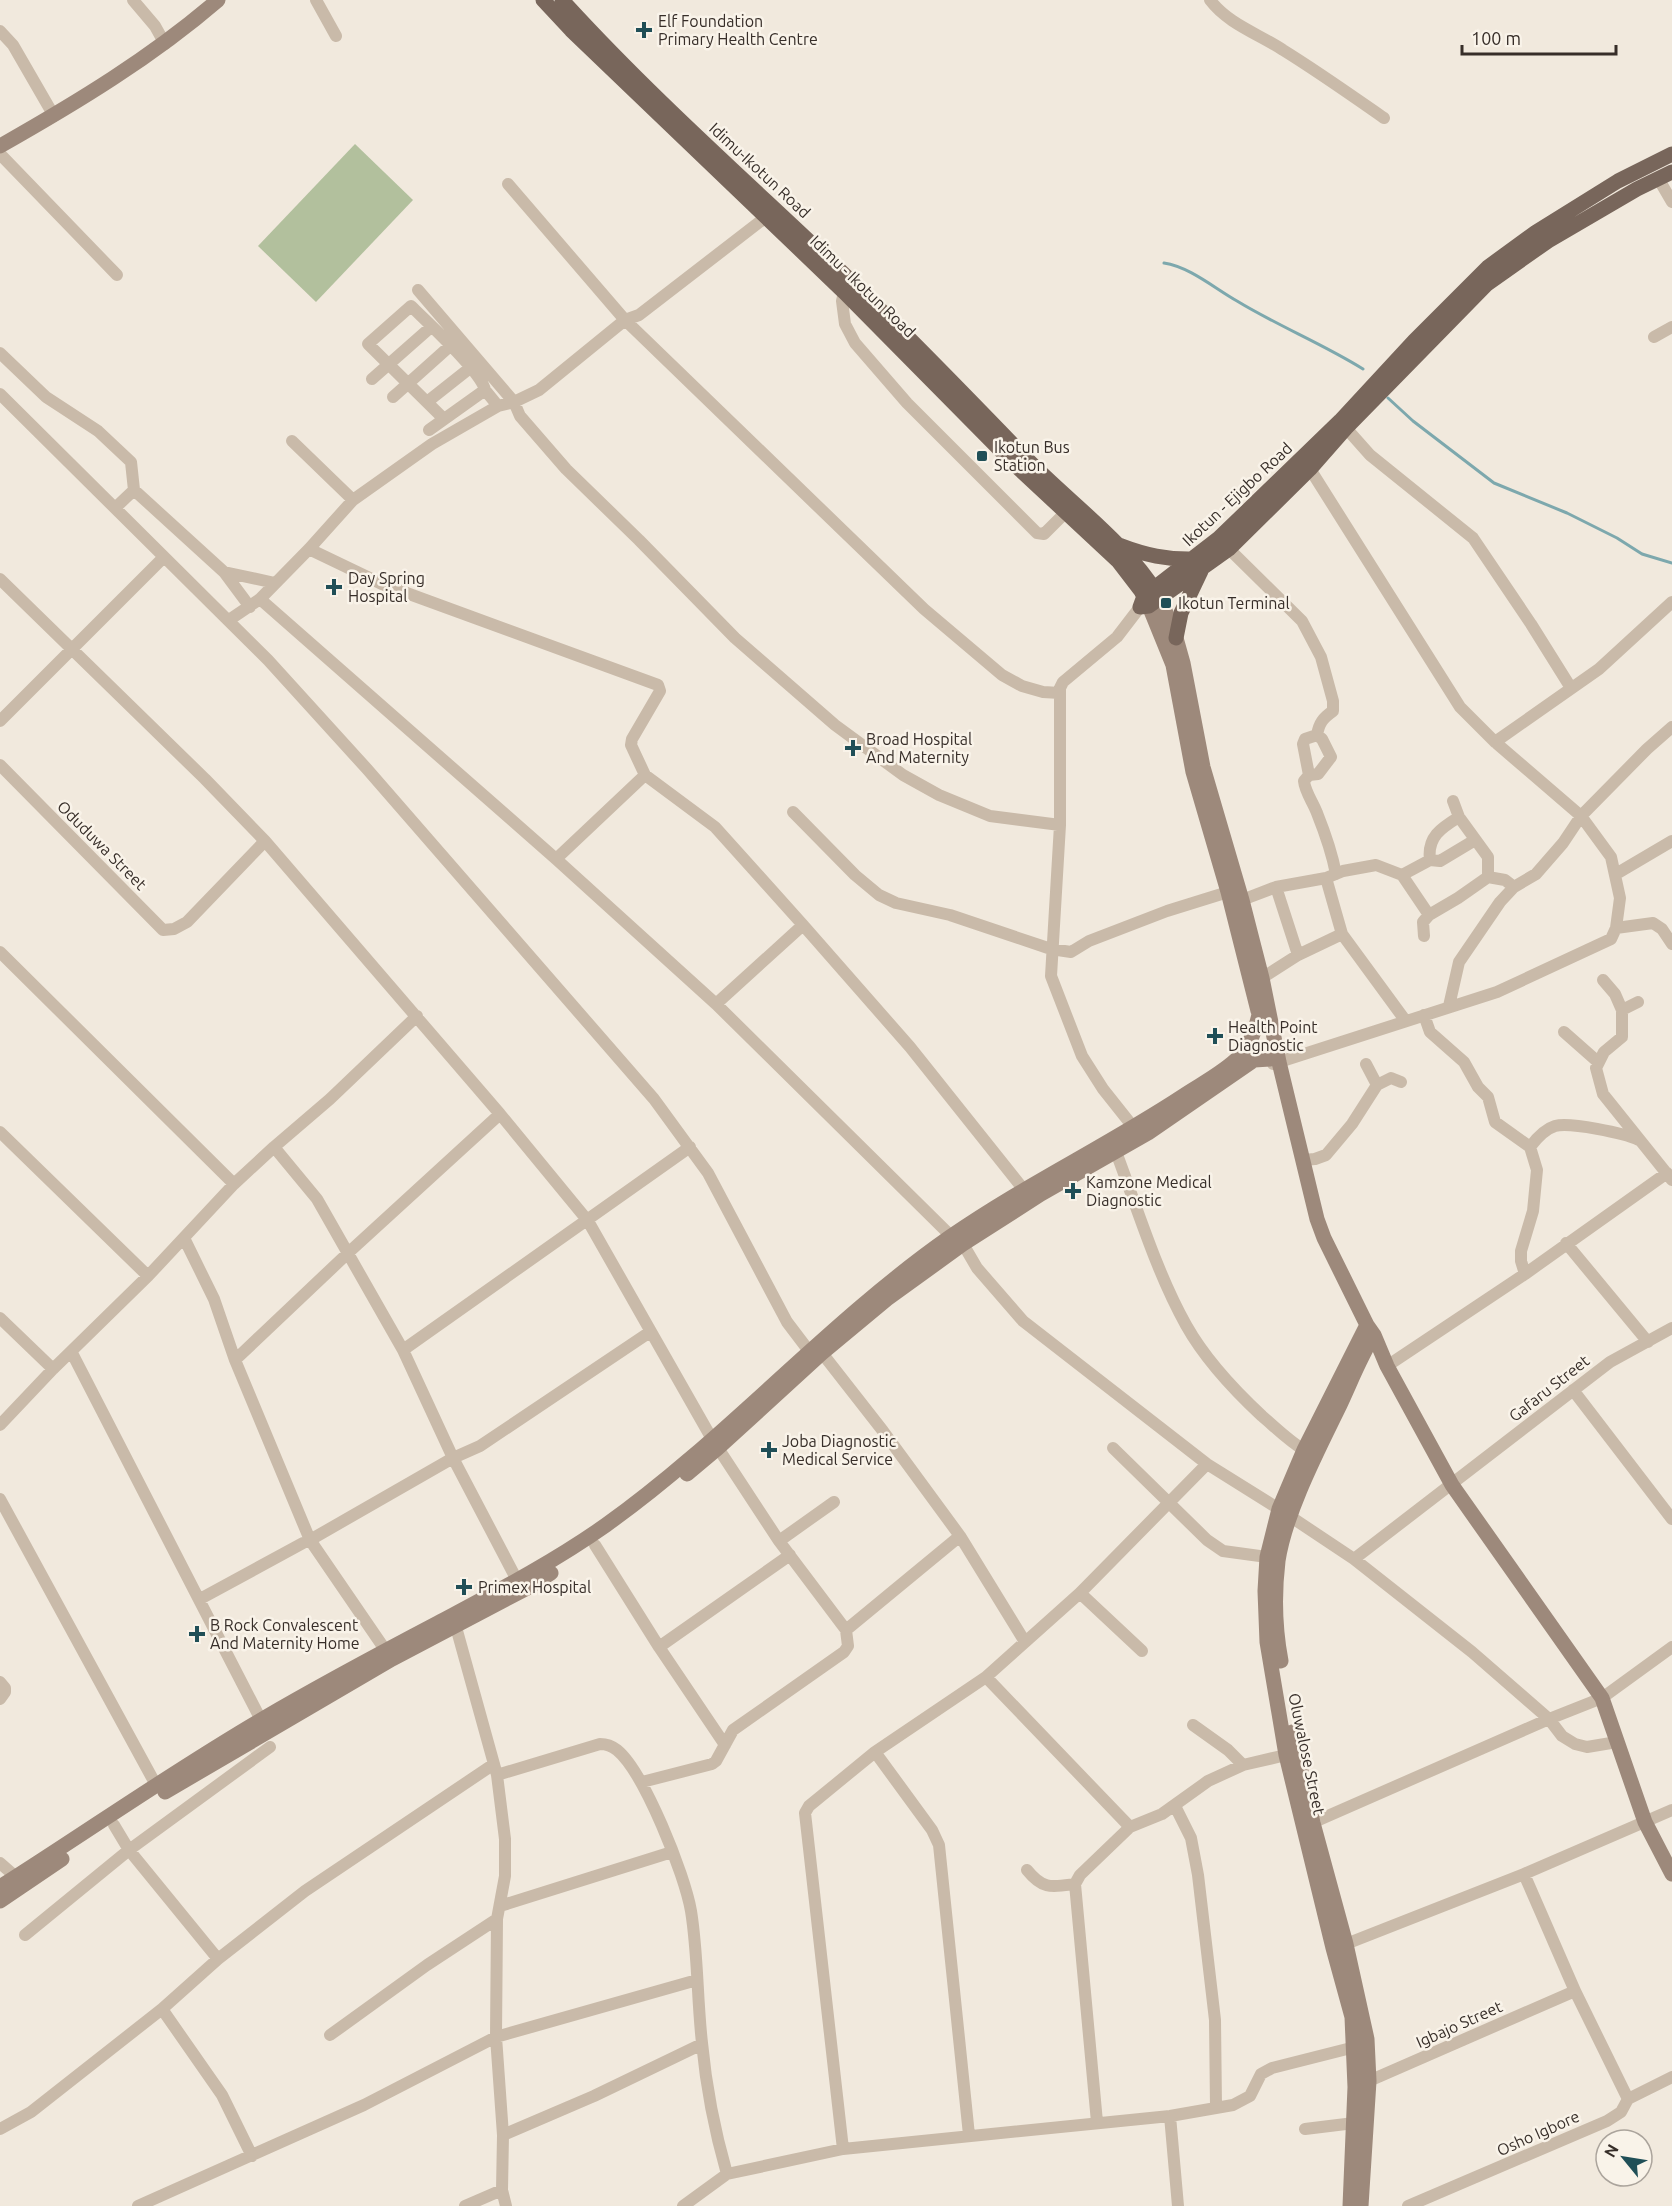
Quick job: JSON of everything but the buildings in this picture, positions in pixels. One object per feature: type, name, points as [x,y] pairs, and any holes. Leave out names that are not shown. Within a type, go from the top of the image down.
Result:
[{"type":"main road","points":[[0,146],[54,116],[165,44],[218,0]]},
{"type":"main road","name":"Idimu - Ikotun Road","points":[[543,0],[587,46],[746,190],[766,217],[844,292],[1015,465],[1126,570],[1149,599]]},
{"type":"main road","name":"Idimu-Ikotun Road","points":[[562,0],[746,190],[889,318],[1037,469],[1115,543],[1138,568],[1149,599]]},
{"type":"main road","name":"Ikotun - Ejigbo Road","points":[[1149,599],[1198,564],[1229,549],[1310,469],[1346,428],[1487,284],[1672,154]]},
{"type":"main road","name":"Ikotun - Ejigbo Road","points":[[1198,564],[1220,538],[1340,421],[1473,280],[1536,232],[1622,188],[1665,175]]},
{"type":"main road","points":[[1115,543],[1155,557],[1198,564],[1181,613],[1176,638]]},
{"type":"main road","points":[[1149,599],[1176,638],[1190,693],[1203,767],[1262,978],[1270,1054],[1303,1160],[1317,1219],[1369,1332]]},
{"type":"main road","points":[[1149,599],[1173,665],[1193,772],[1228,892],[1312,1220],[1369,1332],[1452,1485],[1602,1698],[1645,1822],[1672,1874]]},
{"type":"main road","points":[[0,1901],[114,1825],[279,1724],[392,1659],[529,1587],[596,1545],[630,1513],[715,1444],[815,1352],[888,1299],[957,1240],[1024,1190],[1134,1128],[1231,1064],[1248,1044],[1257,1026],[1259,1014]]},
{"type":"main road","points":[[1248,1044],[1270,1054]]},
{"type":"main road","points":[[957,1240],[1148,1133],[1270,1054]]},
{"type":"main road","name":"Oluwalose Street","points":[[1350,2206],[1354,2123],[1362,2084],[1367,2039],[1346,1944],[1286,1755],[1267,1642],[1265,1591],[1268,1557],[1285,1513],[1304,1450],[1369,1332]]},
{"type":"main road","name":"Oluwalose Street","points":[[1361,2206],[1362,2084],[1350,2008],[1333,1948],[1308,1825],[1278,1644],[1276,1593],[1278,1559],[1285,1513],[1315,1457],[1369,1332]]},
{"type":"main road","points":[[0,1887],[156,1785],[261,1720],[518,1582],[630,1513]]},
{"type":"street","points":[[133,0],[165,44]]},
{"type":"street","points":[[316,0],[336,36]]},
{"type":"street","points":[[1210,0],[1242,27],[1281,49],[1384,118]]},
{"type":"street","points":[[0,31],[13,45],[54,116]]},
{"type":"street","points":[[0,154],[117,275]]},
{"type":"street","points":[[1665,175],[1672,202]]},
{"type":"street","points":[[508,184],[625,320],[924,609],[1002,675],[1022,686],[1060,693]]},
{"type":"street","points":[[229,620],[255,603],[309,549],[353,500],[432,444],[498,406],[514,402],[539,390],[625,320],[639,315],[766,217]]},
{"type":"street","points":[[418,290],[514,402],[520,416],[566,469],[735,638],[835,725],[903,775],[939,795],[990,816],[1060,825]]},
{"type":"street","points":[[844,292],[842,302],[845,324],[855,343],[907,403],[1037,533],[1044,534],[1066,512]]},
{"type":"street","points":[[444,419],[368,344],[411,306],[470,368],[498,406]]},
{"type":"street","points":[[372,379],[431,327]]},
{"type":"street","points":[[1654,337],[1672,327]]},
{"type":"street","points":[[393,397],[450,346]]},
{"type":"street","points":[[0,353],[46,397],[98,431],[131,462],[134,490],[255,603],[556,859],[716,1004],[957,1240],[977,1268],[1023,1321],[1207,1464],[1354,1559],[1472,1652],[1549,1719],[1563,1736],[1575,1744],[1587,1747],[1617,1742]]},
{"type":"street","points":[[427,402],[470,368]]},
{"type":"street","points":[[429,430],[485,390]]},
{"type":"street","points":[[0,394],[268,660],[375,778],[654,1099],[708,1173],[787,1322],[883,1431],[960,1536],[1025,1642]]},
{"type":"street","points":[[1346,428],[1370,455],[1473,538],[1571,688]]},
{"type":"street","points":[[292,441],[353,500]]},
{"type":"street","points":[[1270,1054],[1424,1016],[1497,992],[1611,939],[1616,928],[1620,898],[1611,857],[1581,816],[1495,742],[1460,707],[1310,469]]},
{"type":"street","points":[[115,508],[134,490]]},
{"type":"street","points":[[309,549],[382,584],[658,685],[660,691],[632,739],[631,745],[645,775],[715,827],[910,1047],[1024,1190]]},
{"type":"street","points":[[1229,549],[1302,621],[1321,657],[1333,700],[1333,711],[1322,719],[1317,735]]},
{"type":"street","points":[[0,721],[164,557]]},
{"type":"street","points":[[224,572],[275,583]]},
{"type":"street","points":[[0,579],[265,841],[417,1016],[588,1221],[715,1444],[779,1541],[846,1630],[848,1646],[844,1652],[738,1726],[729,1735],[716,1761],[707,1767],[642,1782]]},
{"type":"street","points":[[1134,1128],[1103,1089],[1082,1056],[1051,976],[1051,949],[1060,825],[1060,693],[1063,682],[1117,637],[1149,599]]},
{"type":"street","points":[[1495,742],[1599,669],[1672,602]]},
{"type":"street","points":[[1449,1006],[1459,962],[1500,902],[1514,887],[1536,874],[1563,843],[1581,816],[1672,727]]},
{"type":"street","points":[[1309,775],[1303,744],[1305,739],[1317,735]]},
{"type":"street","points":[[1317,735],[1322,739],[1331,757],[1318,774],[1309,775],[1304,781],[1333,855],[1331,876],[1342,934],[1405,1020]]},
{"type":"street","name":"Oduduwa Street","points":[[0,765],[163,930],[174,929],[187,922],[265,841]]},
{"type":"street","points":[[556,859],[645,775]]},
{"type":"street","points":[[1453,801],[1459,817],[1488,857],[1488,876]]},
{"type":"street","points":[[794,812],[855,875],[879,895],[896,903],[950,915],[1051,949],[1071,952],[1089,941],[1167,911],[1228,892]]},
{"type":"street","points":[[1430,860],[1428,846],[1435,835],[1459,817]]},
{"type":"street","points":[[1402,875],[1430,860],[1440,861],[1475,840]]},
{"type":"street","points":[[1616,874],[1672,842]]},
{"type":"street","points":[[1242,900],[1276,887],[1376,865],[1402,875],[1429,915]]},
{"type":"street","points":[[1424,936],[1422,922],[1429,915],[1458,898],[1488,876],[1505,880],[1514,887]]},
{"type":"street","points":[[1276,887],[1298,955]]},
{"type":"street","points":[[1616,928],[1653,923],[1662,928],[1672,944]]},
{"type":"street","points":[[716,1004],[803,925]]},
{"type":"street","points":[[1262,978],[1298,955],[1342,934]]},
{"type":"street","points":[[0,952],[234,1185]]},
{"type":"street","points":[[1384,1360],[1525,1274],[1566,1243],[1669,1177],[1603,1094],[1596,1068],[1604,1052],[1622,1038],[1622,1010],[1616,994],[1603,980]]},
{"type":"street","points":[[1622,1010],[1638,1002]]},
{"type":"street","points":[[0,1425],[53,1369],[72,1353],[148,1276],[234,1185],[274,1146],[330,1099],[417,1016]]},
{"type":"street","points":[[1424,1016],[1431,1032],[1464,1062],[1478,1087],[1488,1097],[1496,1122],[1530,1147],[1537,1170],[1533,1211],[1521,1251],[1525,1274]]},
{"type":"street","points":[[1564,1032],[1598,1062]]},
{"type":"street","points":[[1366,1064],[1377,1085]]},
{"type":"street","points":[[1303,1160],[1315,1160],[1326,1155],[1352,1124],[1377,1085],[1390,1078],[1401,1082]]},
{"type":"street","points":[[235,1360],[348,1252],[500,1114]]},
{"type":"street","points":[[1530,1147],[1536,1139],[1552,1127],[1563,1125],[1623,1133],[1643,1142]]},
{"type":"street","points":[[0,1132],[148,1276]]},
{"type":"street","points":[[274,1146],[317,1199],[403,1350],[453,1458],[518,1582]]},
{"type":"street","points":[[403,1350],[690,1147]]},
{"type":"street","points":[[1116,1152],[1166,1284],[1187,1326],[1209,1359],[1247,1402],[1290,1442],[1304,1450]]},
{"type":"street","points":[[184,1238],[214,1299],[235,1360],[306,1542],[386,1651]]},
{"type":"street","points":[[1566,1243],[1648,1342]]},
{"type":"street","points":[[0,1318],[53,1369]]},
{"type":"street","name":"Gafaru Street","points":[[1354,1559],[1610,1362],[1672,1328]]},
{"type":"street","points":[[200,1599],[306,1542],[453,1458],[480,1446],[650,1332]]},
{"type":"street","points":[[72,1353],[261,1720]]},
{"type":"street","points":[[1573,1390],[1672,1520]]},
{"type":"street","points":[[1113,1448],[1207,1540],[1223,1551],[1268,1557]]},
{"type":"street","points":[[843,2149],[805,1813],[809,1806],[874,1752],[986,1677],[1080,1593],[1207,1464]]},
{"type":"street","points":[[0,1499],[156,1785]]},
{"type":"street","points":[[779,1541],[834,1502]]},
{"type":"street","points":[[846,1630],[960,1536]]},
{"type":"street","points":[[596,1545],[659,1647],[725,1746]]},
{"type":"street","points":[[659,1647],[790,1555]]},
{"type":"street","points":[[1080,1593],[1142,1651]]},
{"type":"street","points":[[456,1627],[496,1770],[505,1839],[505,1876],[497,1919],[496,2037],[503,2134],[502,2190],[506,2206]]},
{"type":"street","points":[[1308,1825],[1602,1698],[1672,1647]]},
{"type":"street","points":[[986,1677],[1130,1827]]},
{"type":"street","points":[[0,1682],[5,1692],[0,1699]]},
{"type":"street","points":[[1192,1725],[1228,1750],[1243,1765]]},
{"type":"street","points":[[0,2128],[31,2112],[162,2009],[218,1959],[304,1892],[496,1770],[600,1744],[614,1747],[620,1752],[642,1782],[683,1882],[691,1910],[702,2044],[720,2150],[727,2174]]},
{"type":"street","points":[[25,1935],[129,1850],[270,1748]]},
{"type":"street","points":[[874,1752],[932,1830],[939,1845],[969,2135]]},
{"type":"street","points":[[1097,2122],[1075,1884],[1080,1875],[1130,1827],[1162,1814],[1208,1781],[1243,1765],[1286,1755]]},
{"type":"street","points":[[1174,1806],[1191,1838],[1198,1875],[1215,2020],[1216,2107]]},
{"type":"street","points":[[1346,1944],[1524,1874],[1671,1811]]},
{"type":"street","points":[[114,1825],[129,1850],[218,1959]]},
{"type":"street","points":[[500,1906],[672,1852]]},
{"type":"street","points":[[0,1863],[16,1877]]},
{"type":"street","points":[[1027,1870],[1042,1885],[1051,1887],[1075,1884]]},
{"type":"street","points":[[1524,1874],[1575,1991],[1628,2099]]},
{"type":"street","points":[[330,2035],[427,1965],[497,1919]]},
{"type":"street","points":[[138,2206],[364,2105],[496,2037],[697,1980]]},
{"type":"street","name":"Igbajo Street","points":[[1362,2084],[1575,1991]]},
{"type":"street","points":[[162,2009],[222,2095],[252,2156]]},
{"type":"street","points":[[503,2134],[594,2096],[702,2044]]},
{"type":"street","points":[[683,2206],[727,2174],[843,2149],[1170,2116],[1233,2105],[1250,2096],[1261,2074],[1272,2068],[1355,2047]]},
{"type":"street","name":"Osho Igbore","points":[[1408,2206],[1607,2121],[1621,2112],[1628,2099],[1672,2077]]},
{"type":"street","points":[[1170,2116],[1178,2206]]},
{"type":"street","points":[[1305,2129],[1354,2123]]},
{"type":"street","points":[[465,2206],[502,2190]]},
{"type":"green space","points":[[355,144],[413,200],[316,302],[258,246]]},
{"type":"waterway","points":[[1164,263],[1192,273],[1253,310],[1363,369]]},
{"type":"waterway","points":[[1388,398],[1413,421],[1494,483],[1567,513],[1617,538],[1642,554],[1672,563]]},
{"type":"place","name":"Elf Foundation Primary Health Centre","points":[[644,30]]},
{"type":"place","name":"Ikotun Bus Station","points":[[982,456]]},
{"type":"place","name":"Day Spring Hospital","points":[[334,587]]},
{"type":"place","name":"Ikotun Terminal","points":[[1166,603]]},
{"type":"place","name":"Broad Hospital And Maternity","points":[[853,748]]},
{"type":"place","name":"Health Point Diagnostic","points":[[1215,1036]]},
{"type":"place","name":"Kamzone Medical Diagnostic","points":[[1073,1191]]},
{"type":"place","name":"Joba Diagnostic Medical Service","points":[[769,1450]]},
{"type":"place","name":"Primex Hospital","points":[[464,1587]]},
{"type":"place","name":"B Rock Convalescent And Maternity Home","points":[[197,1634]]}]
